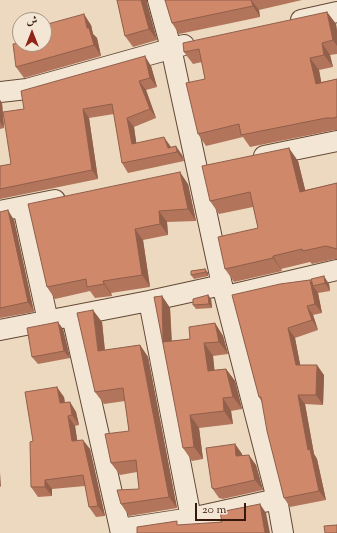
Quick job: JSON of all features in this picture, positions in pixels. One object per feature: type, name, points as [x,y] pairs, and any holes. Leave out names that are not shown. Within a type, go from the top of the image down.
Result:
[{"type":"street","points":[[158,0],[171,48],[224,290],[277,499],[283,533]]},
{"type":"street","points":[[284,23],[337,12]]},
{"type":"street","points":[[0,92],[27,89],[171,48],[201,41]]},
{"type":"street","points":[[244,160],[337,141]]},
{"type":"street","points":[[0,211],[76,196]]},
{"type":"street","points":[[23,207],[48,321]]},
{"type":"street","points":[[0,330],[149,301],[224,290],[337,270]]},
{"type":"street","points":[[149,301],[191,518]]},
{"type":"street","points":[[72,316],[120,531],[191,518],[277,499]]},
{"type":"building","points":[[117,0],[141,0],[149,29],[125,36]]},
{"type":"building","points":[[165,0],[251,0],[253,6],[172,23]]},
{"type":"building","points":[[327,12],[333,40],[322,43],[324,55],[310,58],[316,84],[337,79],[337,117],[241,135],[239,124],[198,134],[186,83],[205,79],[199,49],[184,52],[183,43]]},
{"type":"building","points":[[84,14],[87,28],[89,28],[94,45],[16,67],[14,52],[52,52],[52,23]]},
{"type":"building","points":[[145,56],[150,78],[139,81],[150,109],[127,118],[132,144],[164,137],[168,148],[176,146],[177,152],[122,163],[112,104],[83,109],[92,170],[0,189],[0,166],[11,164],[3,112],[24,109],[21,91]]},
{"type":"building","points":[[289,148],[300,192],[337,183],[337,249],[326,246],[303,251],[302,249],[273,256],[273,258],[225,269],[218,237],[258,228],[250,192],[210,201],[202,166]]},
{"type":"building","points":[[180,172],[188,209],[159,211],[160,224],[135,229],[142,275],[103,281],[104,284],[87,287],[86,279],[47,287],[28,204]]},
{"type":"building","points":[[8,210],[28,302],[0,308],[0,212]]},
{"type":"building","points":[[205,269],[206,272],[191,275],[191,271]]},
{"type":"building","points":[[324,276],[325,283],[313,286],[311,279]]},
{"type":"building","points":[[310,280],[315,304],[307,306],[312,320],[288,328],[296,365],[317,365],[316,395],[298,395],[308,450],[310,449],[319,491],[284,498],[267,431],[261,397],[259,397],[232,295],[280,284]]},
{"type":"building","points":[[208,295],[209,304],[193,305],[193,299]]},
{"type":"building","points":[[162,296],[163,342],[190,339],[189,327],[215,323],[219,342],[204,343],[208,371],[226,369],[233,397],[223,398],[224,411],[190,415],[194,447],[183,448],[154,297]]},
{"type":"building","points":[[93,310],[98,351],[140,345],[169,497],[121,504],[117,490],[139,489],[136,460],[111,463],[105,434],[129,431],[123,388],[95,392],[77,313]]},
{"type":"building","points":[[58,322],[64,351],[32,357],[27,328]]},
{"type":"building","points":[[57,387],[60,403],[70,402],[72,415],[68,416],[72,441],[83,440],[98,506],[89,507],[83,475],[45,480],[45,487],[31,487],[30,442],[33,441],[25,392]]},
{"type":"building","points":[[235,444],[236,456],[249,455],[255,480],[215,489],[212,488],[206,448]]},
{"type":"building","points":[[260,504],[265,533],[137,533],[137,527],[177,521],[177,525],[222,522],[220,512]]},
{"type":"building","points":[[337,525],[337,533],[325,533],[324,526]]}]
